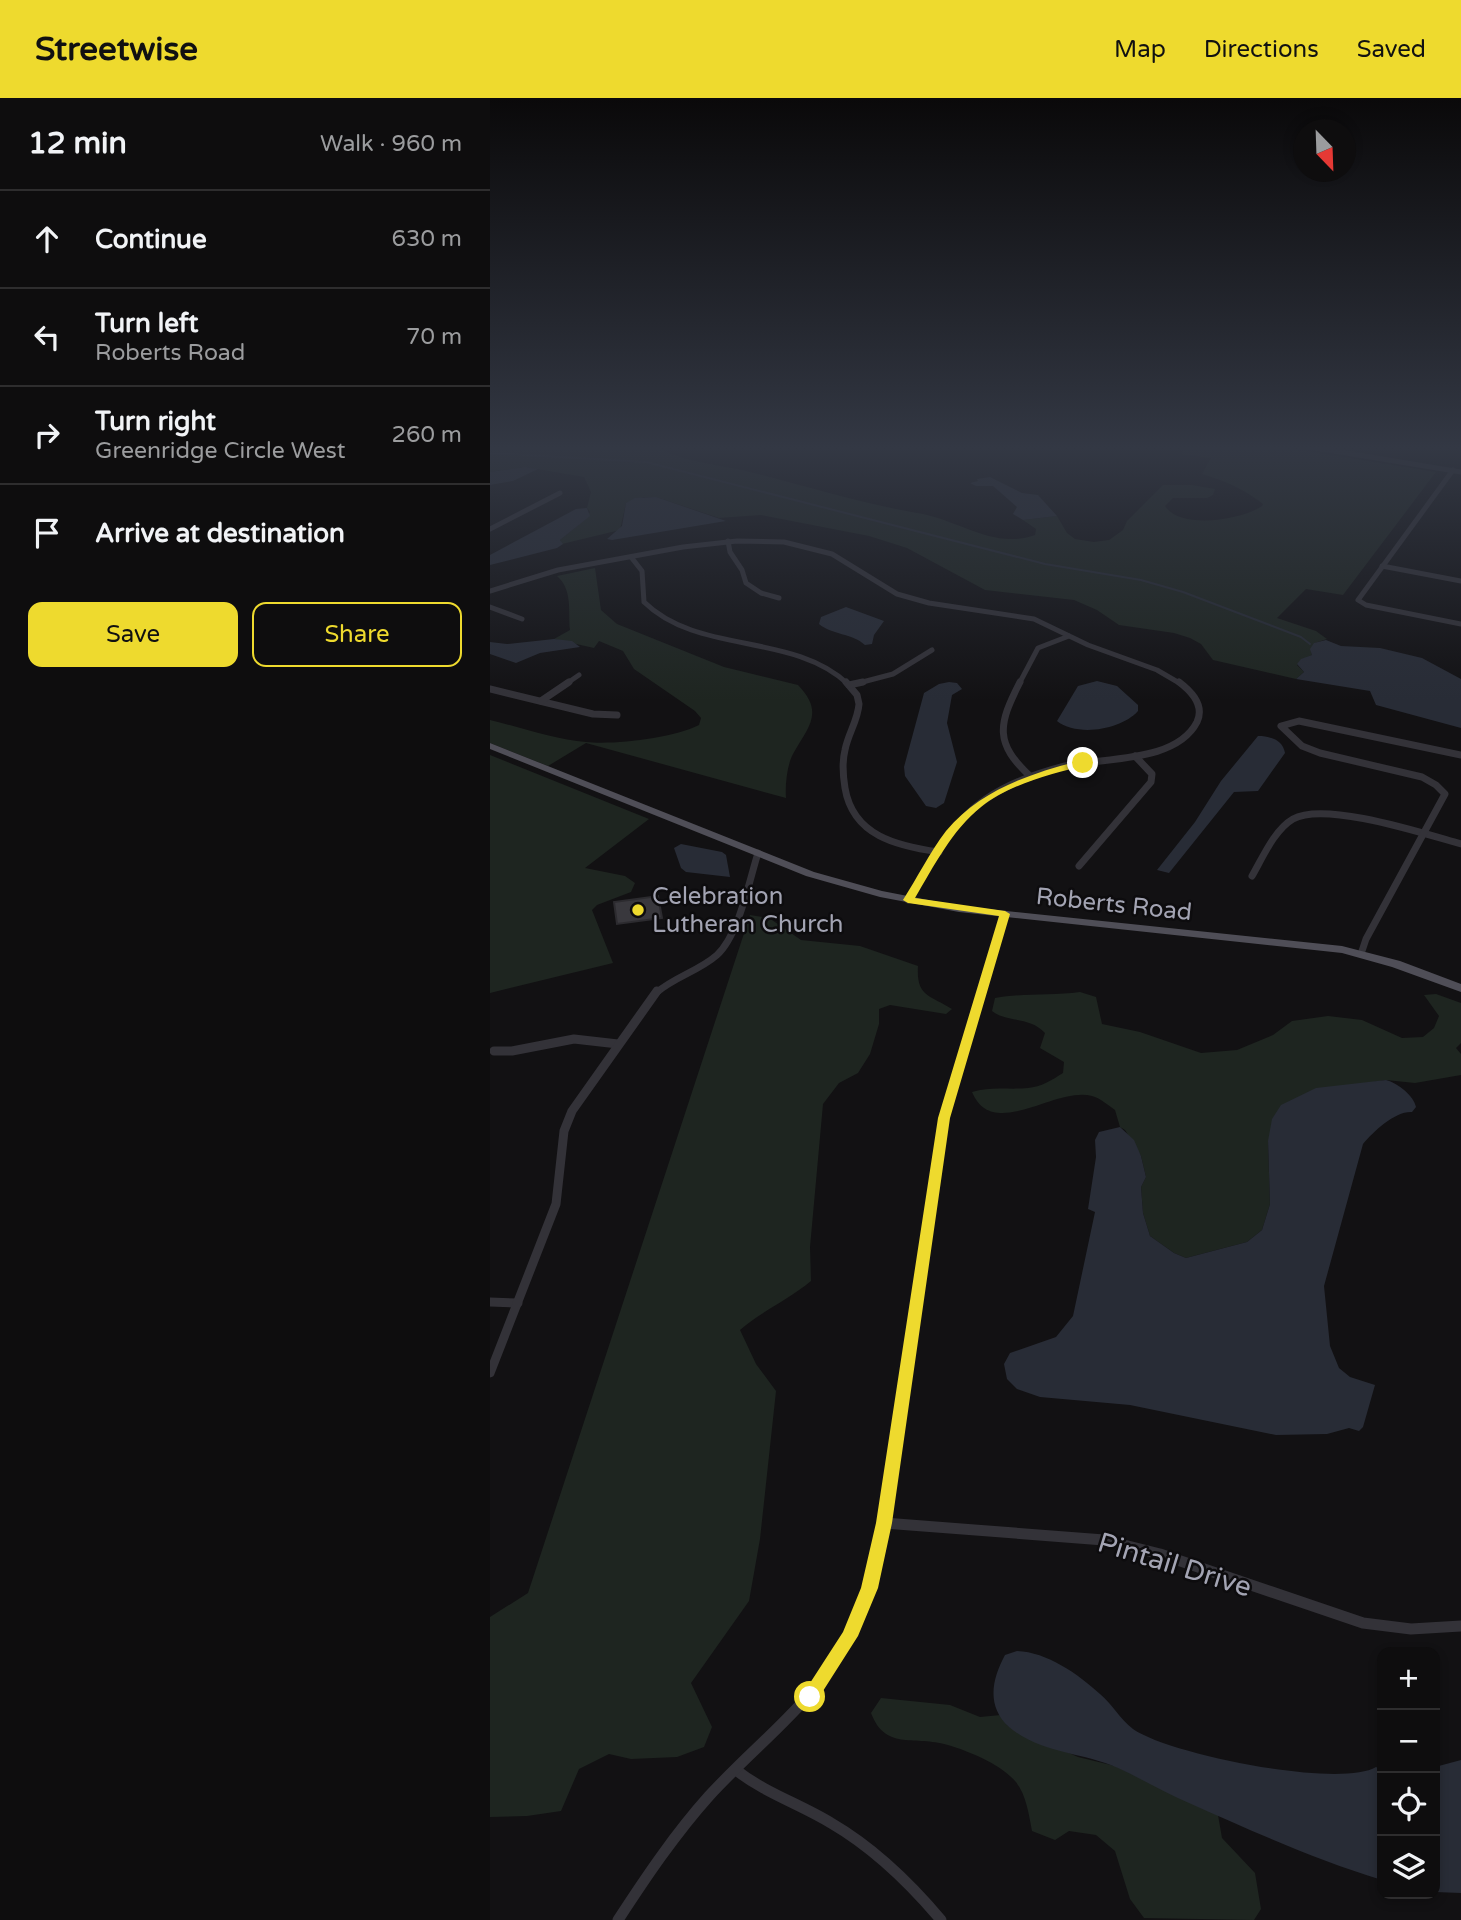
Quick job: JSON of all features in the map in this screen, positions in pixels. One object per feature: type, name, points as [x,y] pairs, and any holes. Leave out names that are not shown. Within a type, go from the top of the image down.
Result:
[{"type":"main road","name":"Roberts Road","points":[[490,746],[830,880],[908,900],[1005,914],[1318,947],[1361,954],[1461,988]]},
{"type":"street","points":[[1408,531],[1358,600],[1366,605],[1461,624]]},
{"type":"street","points":[[728,541],[730,552],[742,570],[746,583],[761,593],[779,598]]},
{"type":"street","points":[[490,591],[532,576],[631,557],[728,541],[774,541],[810,547],[843,559],[877,585],[894,593],[951,607],[1027,617],[1170,676],[1185,686],[1197,700],[1199,716],[1189,734],[1165,748],[1135,756],[1076,764],[1031,777],[979,804],[958,823],[908,900]]},
{"type":"street","points":[[631,557],[642,571],[643,601],[658,615],[687,628],[805,657],[834,671],[849,685],[859,708],[856,727],[844,752],[848,808],[859,823],[877,836],[905,846],[939,852]]},
{"type":"street","points":[[1382,566],[1461,581]]},
{"type":"street","points":[[490,607],[522,619]]},
{"type":"street","points":[[1031,777],[1006,747],[1001,734],[1001,720],[1038,648],[1069,636]]},
{"type":"street","points":[[849,685],[892,674],[905,668],[917,655],[932,650]]},
{"type":"street","points":[[541,701],[579,675]]},
{"type":"street","points":[[490,689],[593,714],[617,715]]},
{"type":"street","points":[[1361,954],[1366,939],[1445,798],[1439,786],[1420,776],[1307,748],[1281,726],[1299,720],[1461,755]]},
{"type":"street","points":[[1079,866],[1152,782],[1152,774],[1135,756]]},
{"type":"street","points":[[1252,876],[1288,823],[1304,815],[1332,815],[1461,844]]},
{"type":"street","points":[[490,1373],[556,1205],[565,1124],[618,1044],[663,985],[722,951],[731,934],[758,853]]},
{"type":"street","points":[[618,1920],[681,1828],[810,1697],[849,1636],[870,1588],[884,1523],[949,1093],[1005,914]]},
{"type":"street","points":[[494,1051],[512,1051],[574,1039],[618,1044]]},
{"type":"street","points":[[490,1302],[518,1303]]},
{"type":"street","name":"Pintail Drive","points":[[884,1523],[1104,1540],[1160,1554],[1363,1623],[1411,1629],[1461,1626]]},
{"type":"street","points":[[736,1770],[760,1787],[840,1828],[879,1856],[907,1881],[941,1920]]},
{"type":"shaded area","points":[[535,531],[571,531],[560,540],[563,544],[557,548],[490,565],[490,555]]},
{"type":"shaded area","points":[[571,531],[616,531],[562,544],[560,540]]},
{"type":"shaded area","points":[[616,531],[666,531],[612,540],[607,539]]},
{"type":"shaded area","points":[[843,531],[973,531],[1005,539],[1020,539],[1035,535],[1036,531],[1066,531],[1075,539],[1094,542],[1109,540],[1122,531],[1391,531],[1343,595],[1306,589],[1277,618],[1316,631],[1327,639],[1315,643],[1311,649],[1312,655],[1297,665],[1304,672],[1296,679],[1213,660],[1201,644],[1190,638],[1119,625],[1097,610],[1074,600],[985,590],[907,548]]},
{"type":"shaded area","points":[[595,568],[601,610],[617,624],[724,667],[798,685],[811,704],[812,712],[808,728],[789,764],[786,798],[586,743],[548,766],[490,743],[490,720],[563,739],[598,743],[659,737],[699,725],[701,718],[695,711],[634,669],[623,651],[599,641],[594,648],[554,639],[570,630],[568,594],[557,576]]},
{"type":"shaded area","points":[[846,607],[884,621],[874,635],[872,644],[865,645],[819,624],[821,617]]},
{"type":"shaded area","points":[[554,639],[572,641],[580,647],[540,653],[516,663],[490,654],[490,642],[507,644]]},
{"type":"shaded area","points":[[1326,640],[1341,646],[1380,648],[1422,658],[1461,679],[1461,728],[1376,705],[1370,691],[1296,679],[1304,672],[1297,664],[1301,659],[1312,655],[1310,649],[1314,643]]},
{"type":"shaded area","points":[[1097,681],[1117,686],[1138,705],[1138,711],[1121,723],[1099,729],[1076,729],[1057,721],[1078,686]]},
{"type":"shaded area","points":[[957,683],[962,689],[952,695],[947,723],[957,762],[944,803],[936,808],[926,806],[905,776],[904,767],[924,693],[939,684]]},
{"type":"shaded area","points":[[1258,736],[1275,740],[1282,745],[1285,753],[1258,791],[1234,792],[1169,873],[1157,870],[1195,822],[1221,781]]},
{"type":"shaded area","points":[[490,755],[649,819],[585,868],[625,876],[635,883],[631,892],[597,905],[592,910],[613,963],[490,993]]},
{"type":"shaded area","points":[[681,844],[722,852],[726,855],[730,877],[686,872],[681,868],[674,848]]},
{"type":"shaded area","points":[[750,915],[769,918],[801,940],[860,946],[918,966],[922,990],[952,1009],[946,1014],[890,1005],[879,1009],[879,1024],[870,1054],[858,1073],[839,1083],[823,1104],[810,1247],[811,1281],[740,1330],[756,1364],[776,1391],[760,1539],[749,1601],[691,1683],[712,1727],[704,1747],[677,1757],[631,1759],[609,1754],[579,1769],[561,1811],[527,1816],[490,1817],[490,1617],[528,1593]]},
{"type":"shaded area","points":[[1080,992],[1096,997],[1102,1024],[1140,1032],[1201,1053],[1237,1050],[1273,1035],[1292,1021],[1328,1016],[1362,1020],[1402,1038],[1423,1037],[1434,1028],[1439,1016],[1424,995],[1436,994],[1461,1003],[1461,1043],[1456,1048],[1461,1054],[1461,1075],[1415,1083],[1386,1080],[1361,1084],[1268,1141],[1270,1204],[1262,1230],[1247,1242],[1186,1258],[1150,1236],[1143,1213],[1141,1187],[1146,1177],[1141,1156],[1125,1130],[1120,1127],[1115,1110],[1095,1097],[1077,1095],[1009,1113],[994,1112],[982,1106],[972,1092],[1033,1087],[1063,1073],[1064,1062],[1040,1048],[1045,1033],[1032,1024],[992,1011],[995,998]]},
{"type":"shaded area","points":[[1386,1080],[1405,1091],[1416,1107],[1412,1112],[1399,1115],[1385,1123],[1363,1144],[1324,1286],[1330,1346],[1339,1368],[1350,1377],[1375,1385],[1363,1427],[1359,1431],[1349,1428],[1327,1434],[1276,1435],[1130,1405],[1040,1397],[1017,1389],[1007,1379],[1004,1364],[1010,1353],[1056,1337],[1073,1316],[1095,1212],[1088,1209],[1096,1157],[1095,1140],[1099,1132],[1120,1127],[1134,1140],[1146,1177],[1141,1187],[1143,1213],[1150,1236],[1186,1258],[1247,1242],[1262,1230],[1270,1204],[1268,1141],[1272,1119],[1281,1105],[1316,1088]]},
{"type":"shaded area","points":[[1017,1651],[1028,1652],[1062,1665],[1100,1694],[1133,1729],[1181,1749],[1254,1766],[1292,1771],[1356,1773],[1377,1768],[1377,1878],[1260,1834],[1118,1768],[1048,1748],[1021,1736],[1002,1719],[994,1701],[994,1683],[1005,1655]]},
{"type":"shaded area","points":[[881,1698],[950,1705],[980,1717],[1001,1715],[1008,1726],[1078,1757],[1115,1766],[1218,1815],[1222,1838],[1255,1873],[1261,1909],[1254,1920],[1144,1918],[1130,1899],[1115,1851],[1096,1835],[1069,1831],[1055,1840],[1032,1831],[1022,1792],[1009,1775],[982,1758],[944,1744],[892,1737],[877,1725],[871,1713]]},
{"type":"shaded area","points":[[1461,1760],[1461,1893],[1440,1892],[1440,1766]]},
{"type":"building","name":"Celebration Lutheran Church","points":[[658,896],[662,918],[617,924],[614,902]]},
{"type":"waterway","points":[[916,531],[1045,564],[1141,580],[1183,592],[1301,637],[1310,644]]},
{"type":"place","name":"Celebration Lutheran Church","points":[[638,910]]},
{"type":"route","points":[[810,1697],[849,1636],[861,1614],[870,1588],[884,1523],[937,1152],[949,1093],[1005,914],[908,900],[958,823],[979,804],[999,791],[1031,777],[1083,763]]}]
